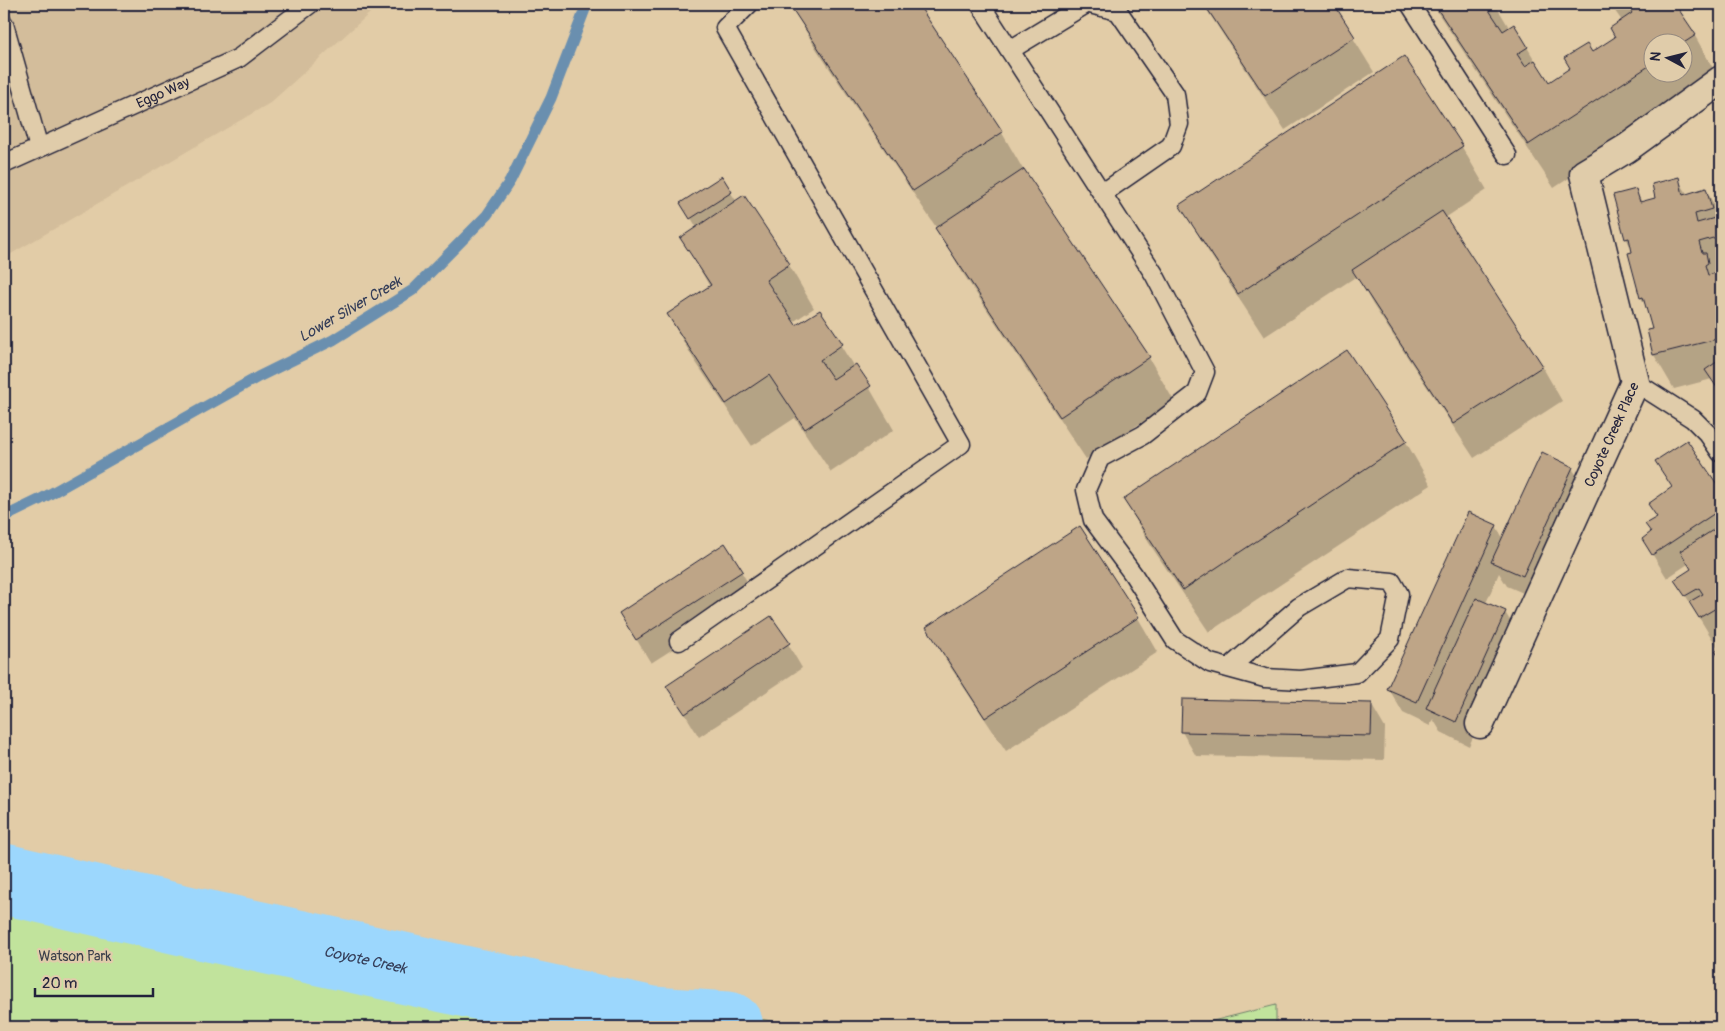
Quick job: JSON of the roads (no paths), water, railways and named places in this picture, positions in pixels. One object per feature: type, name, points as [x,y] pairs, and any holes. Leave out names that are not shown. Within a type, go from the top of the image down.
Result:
[{"type":"street","name":"Coyote Creek Place","points":[[1480,724],[1635,382],[1584,174],[1626,148],[1721,80]]},
{"type":"lane","name":"Eggo Way","points":[[4,164],[239,58],[310,4]]},
{"type":"lane","points":[[679,641],[961,444],[725,28],[749,4]]},
{"type":"lane","points":[[980,4],[1154,274],[1205,372],[1197,393],[1143,435],[1100,458],[1086,490],[1093,520],[1133,574],[1175,640],[1210,663],[1265,678],[1301,680],[1357,672],[1390,639],[1399,594],[1392,582],[1348,578],[1299,607],[1229,668]]},
{"type":"lane","points":[[1010,50],[1086,4]]},
{"type":"lane","points":[[1090,4],[1118,11],[1175,94],[1179,124],[1171,146],[1103,193]]},
{"type":"lane","points":[[1410,4],[1507,155]]},
{"type":"lane","points":[[4,24],[39,148]]},
{"type":"lane","points":[[1635,382],[1693,419],[1708,434],[1721,453]]},
{"type":"waterway","name":"Lower Silver Creek","points":[[4,517],[41,499],[258,377],[333,340],[413,290],[487,215],[510,181],[551,98],[587,4]]},
{"type":"waterway","name":"Coyote Creek","points":[[4,879],[200,924],[652,1022],[728,1027]]},
{"type":"park label","name":"Watson Park","points":[[75,956]]}]
